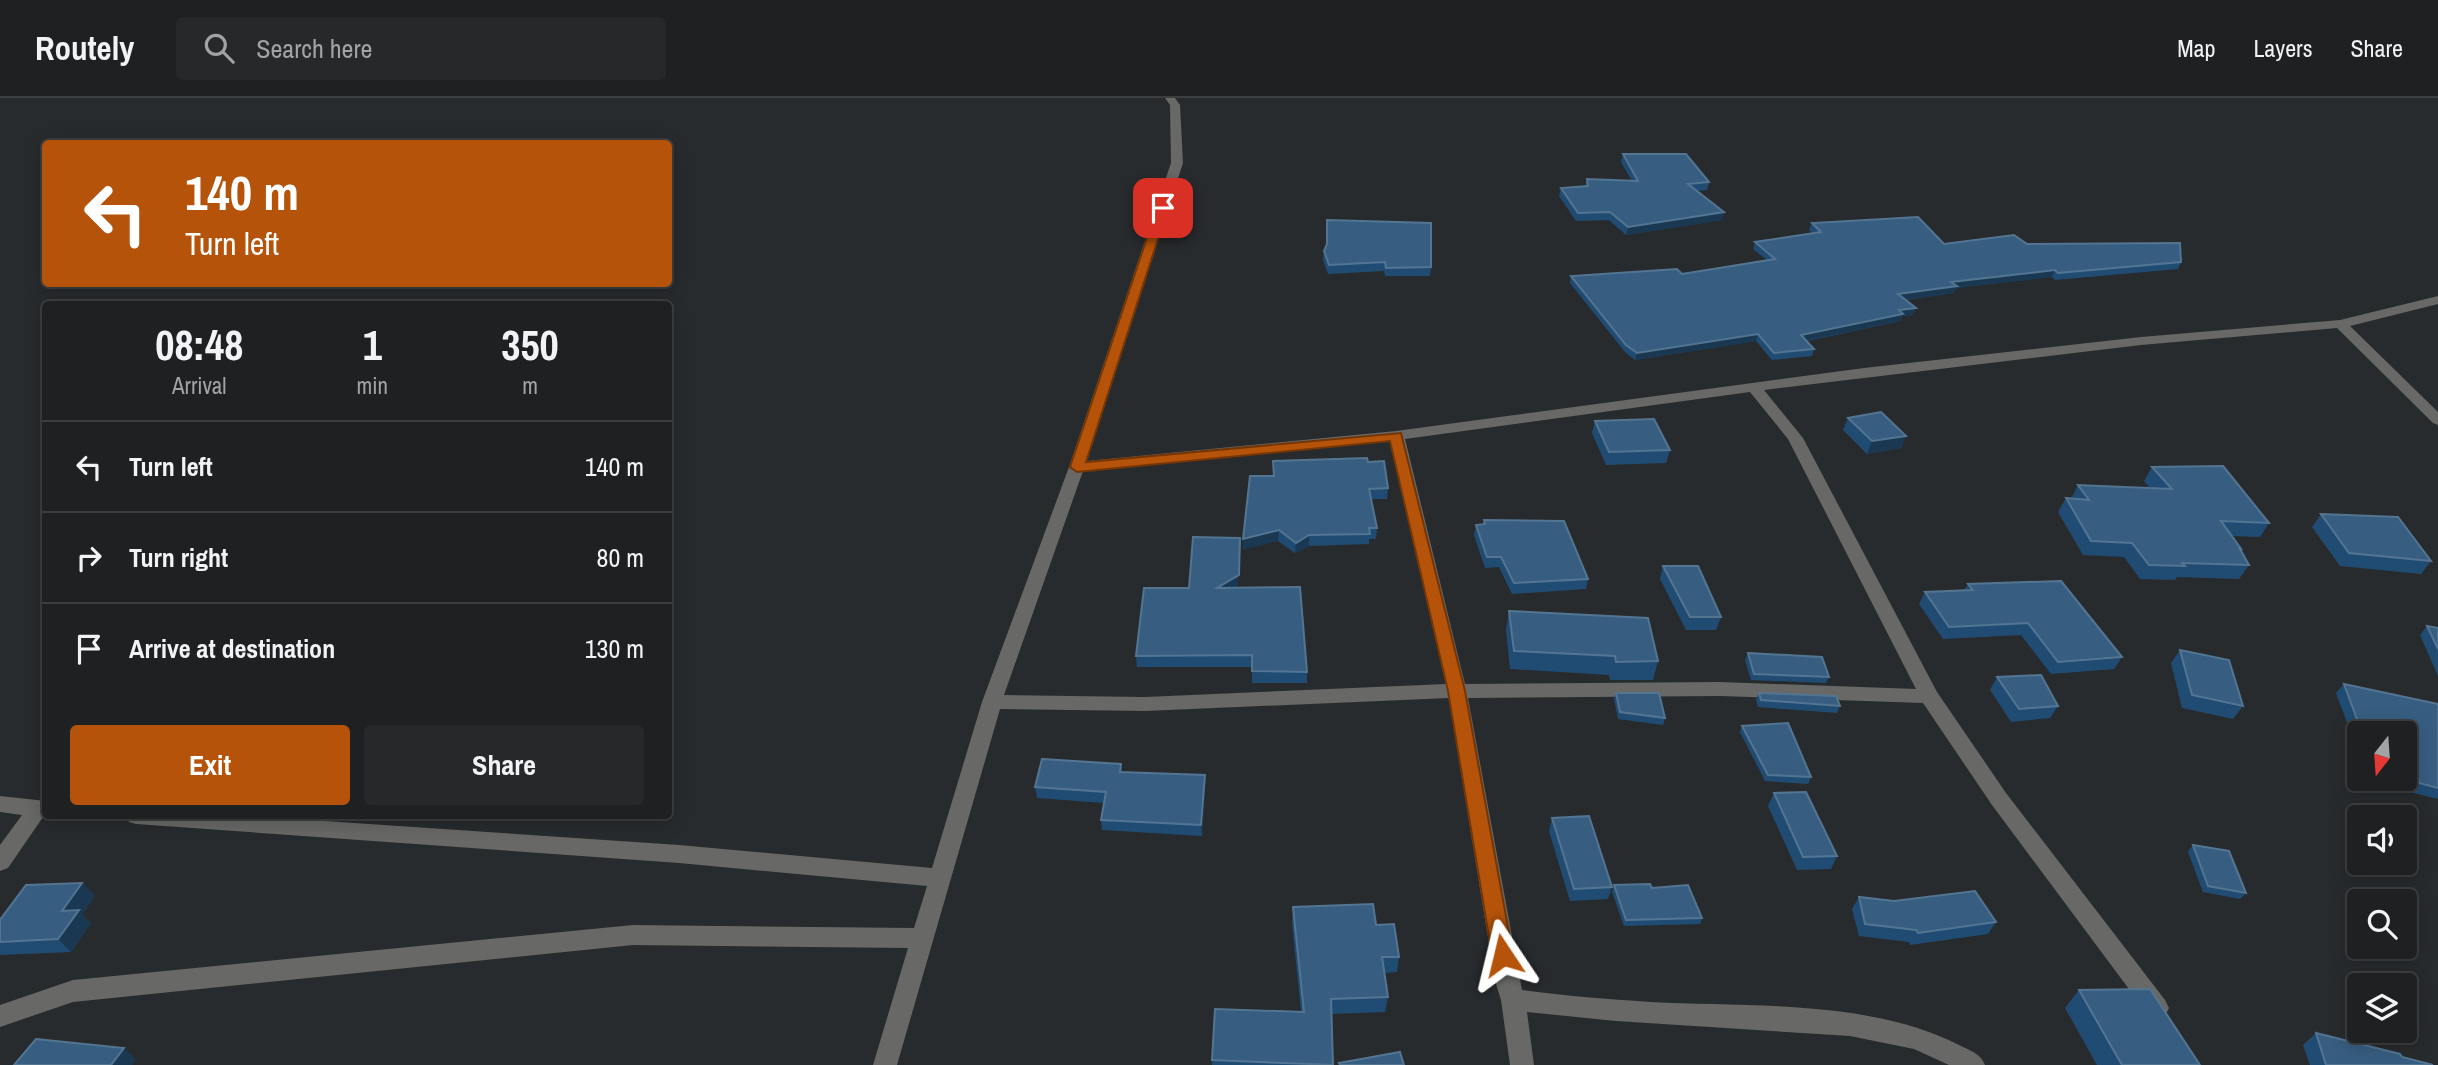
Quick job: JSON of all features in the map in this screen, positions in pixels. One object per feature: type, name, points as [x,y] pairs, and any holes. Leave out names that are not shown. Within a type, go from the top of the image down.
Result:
[{"type":"street","points":[[885,1065],[992,702],[1077,467],[1177,163],[1175,105],[1170,98]]},
{"type":"street","points":[[1077,467],[1396,436],[1864,372],[2114,344],[2340,324],[2438,300]]},
{"type":"street","points":[[2340,324],[2438,420]]},
{"type":"street","points":[[1754,387],[1795,438],[1930,696],[1999,799],[2167,1021]]},
{"type":"street","points":[[1396,436],[1457,691],[1507,981],[1513,1000],[1522,1065]]},
{"type":"street","points":[[992,702],[1145,704],[1457,691],[1720,689],[1930,696]]},
{"type":"street","points":[[0,804],[42,809]]},
{"type":"street","points":[[0,862],[42,809]]},
{"type":"street","points":[[178,819],[679,855],[941,878]]},
{"type":"street","points":[[0,1016],[73,991],[633,935],[923,938]]},
{"type":"street","points":[[1513,1000],[1604,1010],[1828,1020],[1898,1034],[1962,1058],[1973,1065]]},
{"type":"building","points":[[1623,154],[1686,154],[1709,182],[1688,184],[1724,212],[1628,227],[1610,212],[1578,213],[1561,188],[1588,186],[1587,179],[1638,181]]},
{"type":"building","points":[[1918,217],[1944,244],[2014,235],[2027,244],[2180,243],[2181,262],[2058,273],[2055,270],[1951,282],[1957,286],[1898,294],[1916,308],[1899,310],[1903,314],[1801,335],[1814,349],[1774,353],[1758,334],[1637,353],[1626,345],[1571,276],[1677,269],[1682,274],[1775,259],[1755,242],[1821,232],[1812,223]]},
{"type":"building","points":[[1327,220],[1431,223],[1431,267],[1386,268],[1385,262],[1329,265],[1324,251],[1327,244]]},
{"type":"building","points":[[1881,412],[1906,436],[1872,441],[1848,418]]},
{"type":"building","points":[[1654,419],[1670,450],[1609,452],[1595,421]]},
{"type":"building","points":[[1367,458],[1368,462],[1384,461],[1388,488],[1369,489],[1377,528],[1369,528],[1370,534],[1309,535],[1296,543],[1279,530],[1243,539],[1250,476],[1274,476],[1273,461]]},
{"type":"building","points":[[2223,466],[2269,523],[2221,521],[2242,550],[2240,549],[2249,565],[2149,565],[2132,543],[2091,541],[2066,498],[2089,500],[2078,485],[2172,489],[2152,467]]},
{"type":"building","points":[[2321,514],[2398,517],[2431,561],[2349,553]]},
{"type":"building","points":[[1484,520],[1564,521],[1588,579],[1514,583],[1501,557],[1487,557],[1476,525],[1485,524]]},
{"type":"building","points":[[1193,537],[1240,538],[1239,575],[1217,588],[1300,587],[1307,672],[1252,671],[1252,655],[1136,656],[1144,588],[1189,588]]},
{"type":"building","points":[[1663,566],[1698,566],[1721,617],[1690,617]]},
{"type":"building","points":[[2061,581],[2122,657],[2058,662],[2028,623],[1949,627],[1925,592],[1973,590],[1968,584]]},
{"type":"building","points":[[1509,611],[1648,618],[1658,661],[1616,662],[1615,656],[1514,651]]},
{"type":"building","points":[[2427,626],[2438,628],[2438,649]]},
{"type":"building","points":[[2180,650],[2229,660],[2243,706],[2192,695]]},
{"type":"building","points":[[1748,653],[1822,657],[1829,677],[1754,674]]},
{"type":"building","points":[[2041,675],[2058,706],[2019,709],[1997,677]]},
{"type":"building","points":[[2344,684],[2438,704],[2438,788],[2419,783],[2417,721],[2358,721]]},
{"type":"building","points":[[1616,693],[1659,693],[1665,718],[1620,712]]},
{"type":"building","points":[[1759,693],[1836,696],[1840,706],[1761,700]]},
{"type":"building","points":[[1788,723],[1811,777],[1768,775],[1742,726]]},
{"type":"building","points":[[1042,759],[1121,764],[1120,772],[1205,775],[1201,825],[1101,820],[1106,792],[1035,787]]},
{"type":"building","points":[[1806,792],[1837,856],[1803,857],[1774,793]]},
{"type":"building","points":[[1589,816],[1612,887],[1574,889],[1552,818]]},
{"type":"building","points":[[2193,845],[2229,851],[2246,893],[2208,886]]},
{"type":"building","points":[[82,883],[62,911],[79,910],[58,939],[0,942],[0,920],[26,885]]},
{"type":"building","points":[[1650,884],[1652,888],[1688,885],[1702,918],[1626,920],[1614,885]]},
{"type":"building","points":[[1975,891],[1996,922],[1918,933],[1916,930],[1865,924],[1859,897],[1894,901]]},
{"type":"building","points":[[1373,904],[1376,925],[1394,924],[1399,957],[1382,957],[1388,997],[1331,999],[1333,1065],[1212,1060],[1215,1009],[1304,1012],[1293,907]]},
{"type":"building","points":[[2150,989],[2200,1065],[2122,1065],[2079,990]]},
{"type":"building","points":[[2316,1033],[2433,1065],[2326,1065]]},
{"type":"building","points":[[36,1039],[124,1048],[111,1065],[14,1065]]},
{"type":"building","points":[[1400,1052],[1404,1065],[1339,1063]]},
{"type":"route","points":[[1163,208],[1077,467],[1396,436],[1457,691],[1503,955]]}]
